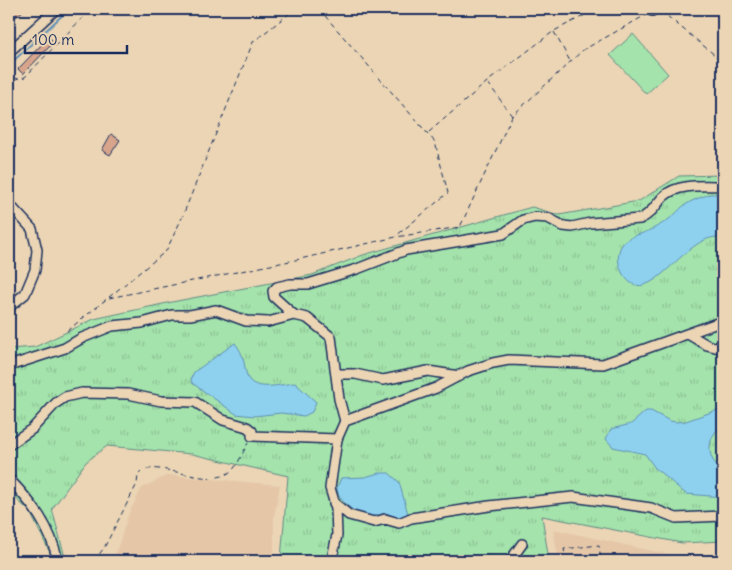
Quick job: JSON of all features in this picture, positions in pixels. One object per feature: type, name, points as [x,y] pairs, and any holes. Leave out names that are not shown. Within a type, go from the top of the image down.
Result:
[{"type":"street","points":[[9,52],[56,9]]},
{"type":"street","points":[[333,554],[337,535],[334,503],[330,488],[337,439],[345,421],[339,399],[331,337],[307,318],[294,315],[274,298],[274,291],[277,287],[290,284],[308,284],[357,270],[406,250],[503,234],[523,220],[534,217],[548,218],[563,226],[640,219],[648,216],[666,195],[677,190],[698,186],[723,186]]},
{"type":"street","points":[[9,204],[32,229],[37,250],[35,270],[24,294],[9,307]]},
{"type":"street","points":[[9,366],[65,348],[82,338],[112,326],[142,323],[163,316],[190,315],[216,310],[246,322],[268,322],[294,315]]},
{"type":"street","points":[[345,421],[436,388],[460,376],[509,360],[603,364],[723,321]]},
{"type":"street","points":[[688,334],[707,345],[723,350]]},
{"type":"street","points":[[336,374],[355,374],[383,380],[428,371],[460,376]]},
{"type":"street","points":[[9,445],[32,429],[56,403],[65,397],[82,393],[128,394],[161,401],[196,402],[223,420],[247,427],[252,431],[252,436],[337,439]]},
{"type":"street","points":[[9,479],[33,504],[52,540],[58,561]]},
{"type":"street","points":[[334,503],[349,515],[374,522],[385,519],[399,523],[411,518],[489,506],[573,497],[651,508],[676,518],[723,516]]},
{"type":"street","points":[[510,561],[522,544]]},
{"type":"path","points":[[9,71],[15,79],[25,77],[91,9]]},
{"type":"path","points":[[67,331],[166,252],[181,220],[253,42],[296,9]]},
{"type":"path","points":[[318,9],[435,142],[448,193],[396,237]]},
{"type":"path","points":[[428,132],[554,31],[597,9]]},
{"type":"path","points":[[109,298],[300,260],[396,237],[460,227],[512,116],[583,50],[655,10],[716,56],[723,66]]},
{"type":"path","points":[[554,31],[570,62]]},
{"type":"path","points":[[488,82],[512,116]]},
{"type":"path","points":[[94,561],[104,548],[137,484],[138,475],[143,470],[158,468],[214,478],[234,468],[252,436]]},
{"type":"path","points":[[566,561],[564,549],[599,545],[600,561]]},
{"type":"shaded area","points":[[168,475],[280,485],[274,517],[274,561],[113,561],[129,513],[142,488]]},
{"type":"shaded area","points":[[553,529],[684,558],[723,557],[723,561],[559,561]]},
{"type":"green space","points":[[633,34],[668,74],[646,94],[610,55]]},
{"type":"green space","points":[[723,175],[723,541],[682,543],[542,516],[549,561],[287,561],[281,559],[288,476],[192,454],[107,446],[86,462],[52,509],[66,561],[54,561],[30,512],[9,492],[9,349],[35,347],[94,319],[312,275],[363,255],[532,207],[559,215],[639,201],[679,176]]},
{"type":"water","points":[[710,194],[723,194],[723,238],[710,238],[696,245],[658,277],[646,284],[635,285],[625,277],[620,269],[618,258],[620,248],[624,242],[662,223],[688,203]]},
{"type":"water","points":[[235,343],[242,355],[250,381],[261,386],[295,383],[316,402],[312,412],[304,416],[281,413],[254,416],[236,414],[192,383],[191,378],[194,372]]},
{"type":"water","points":[[723,408],[723,425],[713,435],[710,448],[713,460],[723,470],[723,497],[686,494],[655,468],[645,454],[613,447],[606,439],[611,429],[631,424],[646,411],[651,411],[670,421],[676,422],[686,421]]},
{"type":"water","points":[[379,473],[389,473],[399,482],[408,514],[397,519],[387,513],[373,517],[366,516],[349,507],[338,493],[337,488],[341,478],[365,477]]},
{"type":"building","points":[[9,9],[25,9],[9,23]]},
{"type":"building","points":[[49,37],[54,42],[23,74],[18,69]]},
{"type":"building","points":[[111,134],[120,140],[110,155],[102,150]]},
{"type":"waterway","points":[[9,65],[69,9]]}]
